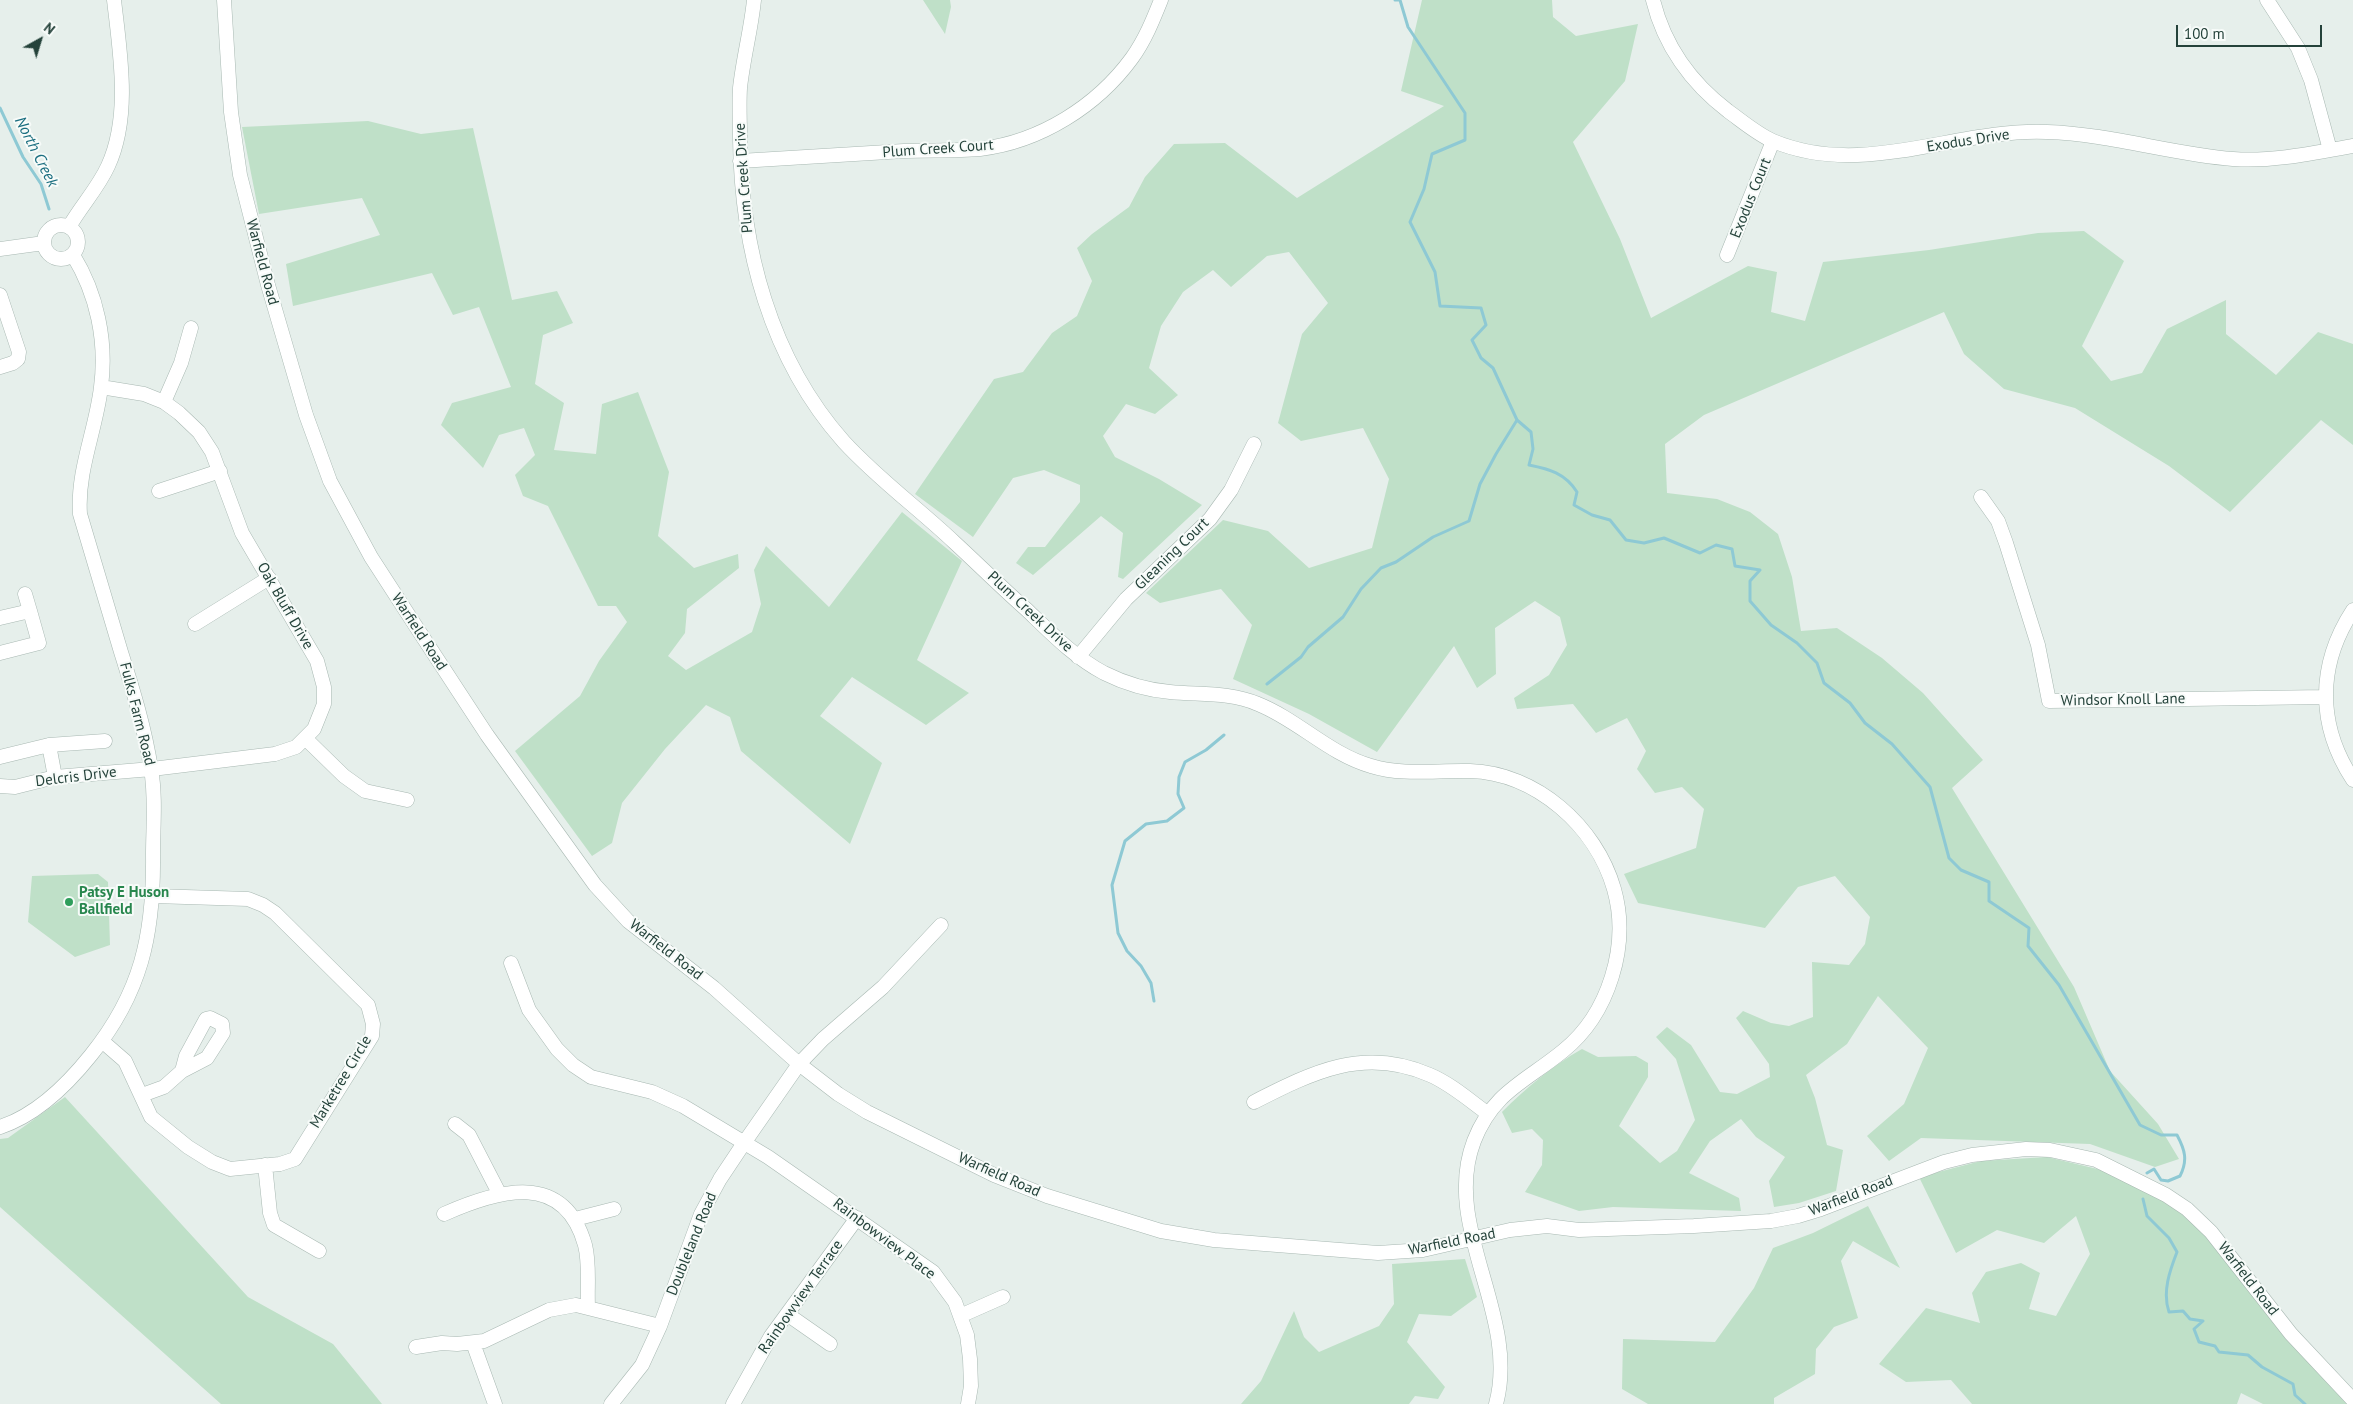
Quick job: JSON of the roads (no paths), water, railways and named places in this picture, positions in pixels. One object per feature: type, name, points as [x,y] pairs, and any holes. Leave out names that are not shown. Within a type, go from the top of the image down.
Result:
[{"type":"street","points":[[68,227],[108,166],[120,128],[122,105],[114,0]]},
{"type":"street","name":"Warfield Road","points":[[224,0],[231,112],[240,175],[252,226],[306,415],[330,481],[362,541],[487,734],[595,886],[628,922],[714,988],[799,1064],[838,1094],[867,1112],[994,1175],[1047,1196],[1161,1231],[1214,1240],[1378,1253],[1423,1250],[1510,1230],[1547,1226],[1579,1230],[1771,1221],[1821,1209],[1913,1172],[1972,1155],[2026,1149],[2050,1150],[2082,1156],[2096,1160],[2154,1188],[2186,1208],[2200,1221],[2291,1334],[2353,1400]]},
{"type":"street","name":"Plum Creek Drive","points":[[754,0],[740,90],[740,161],[746,228],[760,287],[783,349],[814,404],[840,438],[870,469],[950,538],[1063,645],[1106,674],[1139,687],[1168,692],[1227,695],[1253,702],[1286,716],[1335,751],[1370,766],[1412,773],[1474,771],[1510,779],[1528,786],[1564,809],[1589,837],[1609,873],[1616,894],[1619,923],[1618,952],[1607,991],[1592,1019],[1567,1048],[1512,1087],[1487,1113],[1473,1145],[1466,1175],[1466,1205],[1498,1329],[1501,1369],[1496,1404]]},
{"type":"street","name":"Plum Creek Court","points":[[740,161],[980,148],[1023,139],[1063,120],[1090,102],[1113,81],[1133,56],[1149,29],[1161,0]]},
{"type":"street","name":"Exodus Drive","points":[[1653,0],[1657,17],[1667,39],[1692,78],[1722,106],[1773,141],[1824,153],[1866,156],[1894,153],[2001,134],[2045,131],[2074,133],[2233,159],[2277,158],[2353,146]]},
{"type":"street","points":[[2267,0],[2298,48],[2308,72],[2330,150]]},
{"type":"street","name":"Exodus Court","points":[[1727,255],[1773,141]]},
{"type":"street","points":[[58,225],[68,227],[75,232],[78,239],[78,248],[73,255],[63,260],[56,259],[46,250],[45,237],[52,227],[58,225]]},
{"type":"street","points":[[0,249],[44,243]]},
{"type":"street","name":"Fulks Farm Road","points":[[0,1127],[12,1123],[39,1106],[75,1074],[102,1041],[122,1010],[139,973],[149,934],[154,896],[152,769],[143,722],[80,514],[79,498],[82,471],[101,387],[103,355],[100,326],[84,272],[73,255]]},
{"type":"street","points":[[0,295],[19,352],[18,359],[0,367]]},
{"type":"street","points":[[164,402],[182,363],[191,328]]},
{"type":"street","name":"Oak Bluff Drive","points":[[101,387],[144,394],[164,402],[199,432],[212,452],[242,533],[317,661],[324,687],[324,704],[314,729],[296,747],[275,754],[152,769]]},
{"type":"street","name":"Gleaning Court","points":[[1078,656],[1126,599],[1210,518],[1231,490],[1254,444]]},
{"type":"street","points":[[159,491],[220,471]]},
{"type":"street","name":"Windsor Knoll Lane","points":[[1981,497],[1998,521],[2006,543],[2038,645],[2049,701],[2325,697]]},
{"type":"street","points":[[195,624],[269,578]]},
{"type":"street","points":[[0,653],[39,643],[25,594]]},
{"type":"street","points":[[0,618],[30,610]]},
{"type":"street","points":[[2353,610],[2333,650],[2325,697],[2330,730],[2340,759],[2353,780]]},
{"type":"street","points":[[305,738],[344,776],[365,791],[407,800]]},
{"type":"street","points":[[0,757],[49,745],[105,741]]},
{"type":"street","points":[[49,745],[55,777]]},
{"type":"street","name":"Delcris Drive","points":[[0,786],[15,787],[55,777],[152,769]]},
{"type":"street","name":"Marketree Circle","points":[[102,1041],[125,1061],[142,1095],[150,1117],[188,1147],[212,1162],[230,1169],[280,1164],[295,1158],[372,1036],[373,1024],[368,1005],[275,912],[263,905],[248,900],[154,896]]},
{"type":"street","name":"Doubleland Road","points":[[611,1404],[642,1365],[660,1326],[701,1214],[720,1179],[744,1143],[799,1064],[823,1039],[883,987],[941,925]]},
{"type":"street","name":"Rainbowview Place","points":[[511,964],[528,1010],[557,1049],[573,1065],[591,1077],[652,1092],[683,1106],[768,1157],[933,1272],[955,1302],[967,1335],[971,1386],[968,1404]]},
{"type":"street","points":[[1254,1102],[1320,1070],[1348,1064],[1375,1062],[1404,1066],[1430,1075],[1450,1086],[1487,1113]]},
{"type":"street","points":[[142,1095],[164,1087],[182,1071]]},
{"type":"street","points":[[455,1124],[469,1135],[499,1193]]},
{"type":"street","points":[[265,1165],[270,1213],[274,1225],[319,1251]]},
{"type":"street","points":[[444,1214],[499,1193],[526,1191],[541,1194],[558,1203],[576,1219],[586,1247],[588,1306]]},
{"type":"street","points":[[576,1219],[614,1209]]},
{"type":"street","name":"Rainbowview Terrace","points":[[733,1404],[771,1336],[857,1218]]},
{"type":"street","points":[[960,1316],[1003,1297]]},
{"type":"street","points":[[416,1347],[442,1343],[457,1344],[484,1341],[549,1310],[576,1305],[588,1306],[660,1326]]},
{"type":"street","points":[[787,1314],[830,1344]]},
{"type":"street","points":[[473,1342],[495,1404]]},
{"type":"waterway","points":[[1395,0],[1400,0],[1408,27],[1465,113],[1465,140],[1432,154],[1424,189],[1410,222],[1435,272],[1440,306],[1481,308],[1486,325],[1472,340],[1481,358],[1493,368],[1517,420],[1531,432],[1533,449],[1529,465],[1550,470],[1562,476],[1577,492],[1574,505],[1592,515],[1610,520],[1626,540],[1644,543],[1664,538],[1700,553],[1716,545],[1732,549],[1735,566],[1760,570],[1750,581],[1750,601],[1771,625],[1797,643],[1817,663],[1824,683],[1850,703],[1865,723],[1892,744],[1930,787],[1949,858],[1961,870],[1989,882],[1989,901],[2029,928],[2028,946],[2059,985],[2140,1125],[2161,1135],[2177,1135],[2182,1145],[2185,1160],[2180,1176],[2168,1181],[2161,1180],[2154,1169],[2147,1173]]},
{"type":"waterway","name":"North Creek","points":[[0,108],[23,157],[41,184],[49,209]]},
{"type":"waterway","points":[[1267,684],[1301,657],[1308,647],[1343,617],[1361,589],[1381,568],[1396,562],[1433,537],[1469,521],[1480,484],[1517,420]]},
{"type":"waterway","points":[[1154,1001],[1151,983],[1141,966],[1127,951],[1118,933],[1112,885],[1125,841],[1146,824],[1167,821],[1184,808],[1178,794],[1179,777],[1185,762],[1206,750],[1224,735]]},
{"type":"waterway","points":[[2143,1199],[2147,1216],[2169,1238],[2177,1252],[2167,1289],[2166,1297],[2169,1312],[2183,1311],[2190,1319],[2203,1321],[2194,1329],[2199,1342],[2215,1346],[2219,1352],[2248,1355],[2262,1367],[2293,1384],[2295,1395],[2305,1404]]},
{"type":"place","name":"Patsy E Huson Ballfield","points":[[69,902]]}]
